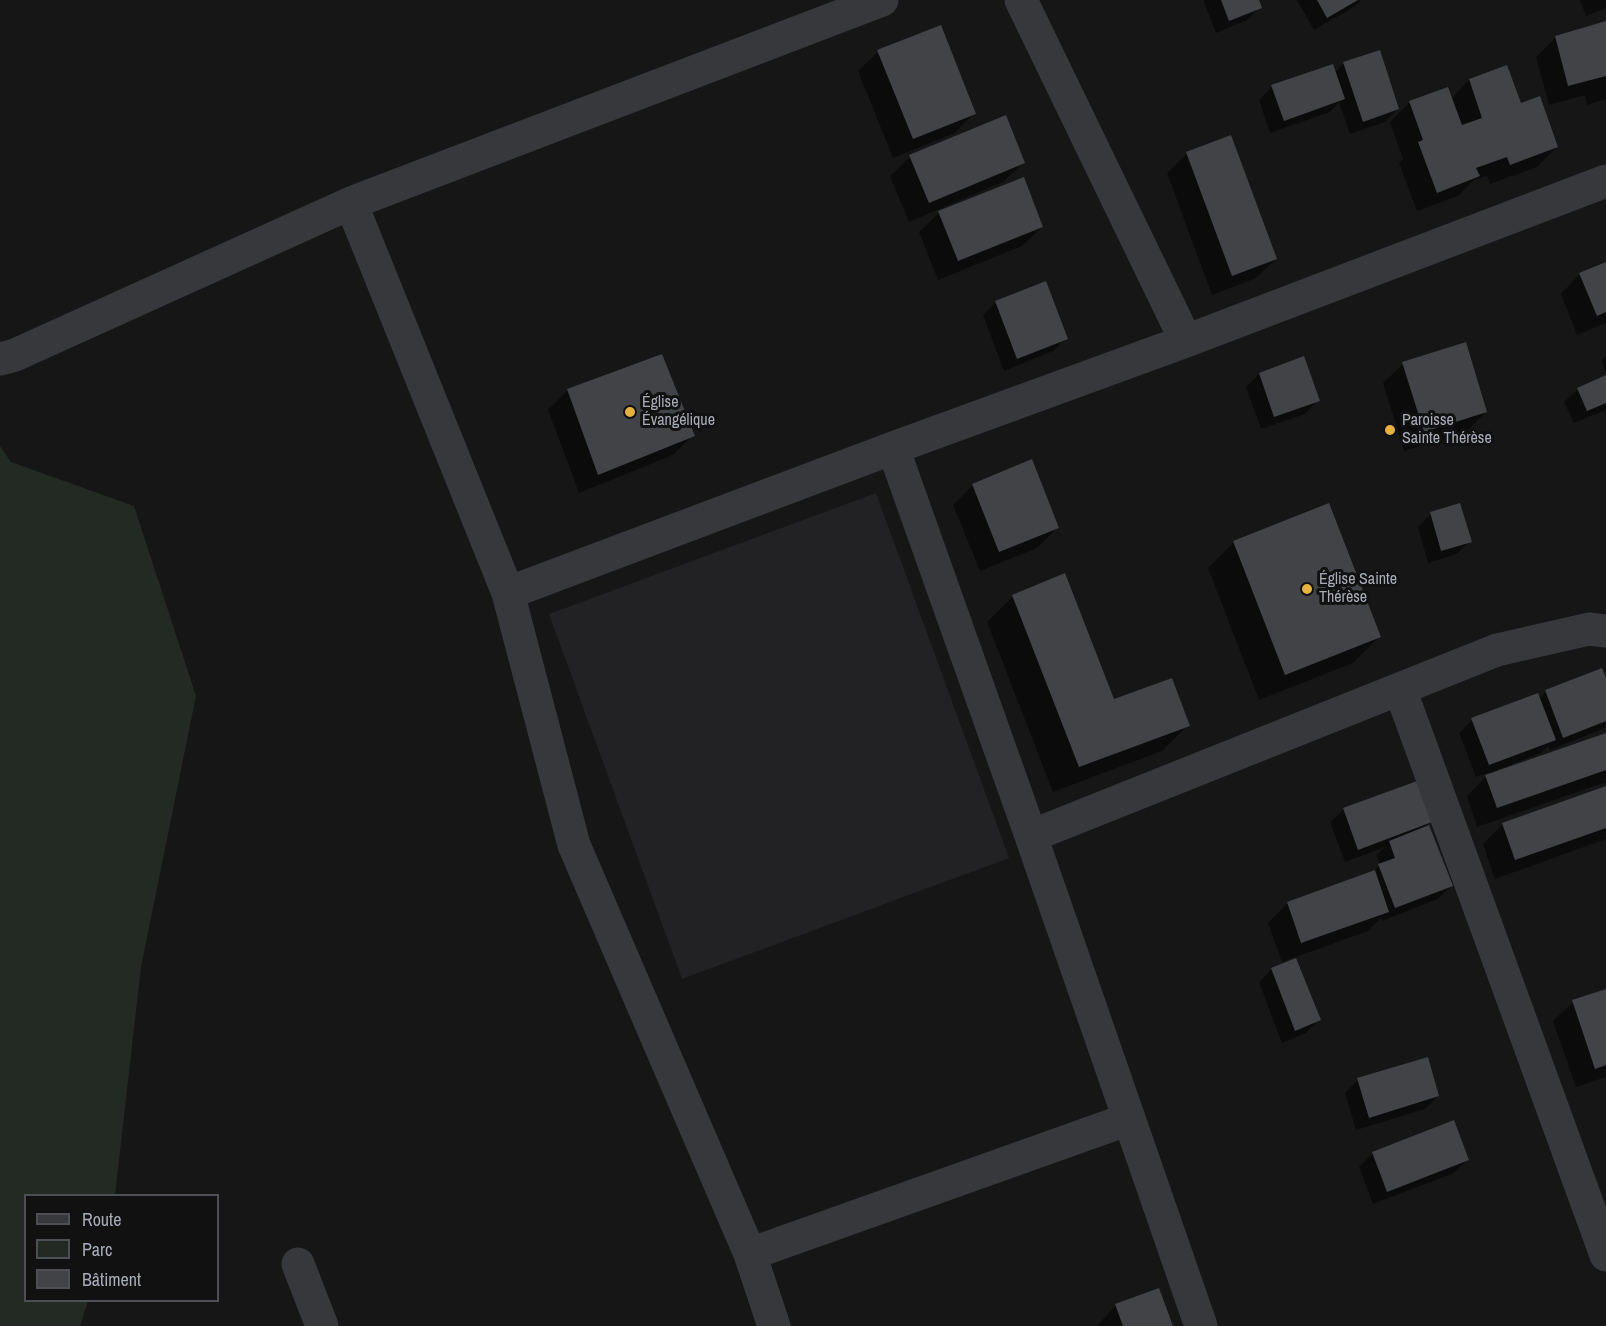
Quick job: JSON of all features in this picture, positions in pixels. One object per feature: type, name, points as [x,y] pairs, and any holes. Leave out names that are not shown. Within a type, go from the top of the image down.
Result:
[{"type":"street","points":[[0,359],[15,355],[351,203],[882,0]]},
{"type":"street","points":[[1021,0],[1186,341]]},
{"type":"street","points":[[508,592],[1186,341],[1606,181]]},
{"type":"street","points":[[351,203],[508,592],[574,845],[750,1254],[774,1326]]},
{"type":"street","points":[[893,448],[1201,1326]]},
{"type":"street","points":[[1031,836],[1497,650],[1589,629],[1606,631]]},
{"type":"street","points":[[1400,689],[1606,1255]]},
{"type":"street","points":[[750,1254],[1128,1119]]},
{"type":"street","points":[[298,1264],[322,1326]]},
{"type":"shaded area","points":[[876,493],[1009,858],[682,979],[549,614]]},
{"type":"green space","points":[[0,446],[11,462],[134,506],[196,696],[141,967],[115,1194],[24,1194],[24,1302],[88,1302],[80,1326],[0,1326]]},
{"type":"building","points":[[1221,0],[1259,0],[1262,8],[1229,21]]},
{"type":"building","points":[[1317,0],[1358,0],[1327,18]]},
{"type":"building","points":[[1606,21],[1606,76],[1568,86],[1555,36]]},
{"type":"building","points":[[941,25],[976,114],[913,139],[877,50]]},
{"type":"building","points":[[1380,50],[1399,109],[1363,122],[1343,62]]},
{"type":"building","points":[[1333,64],[1345,99],[1284,121],[1271,85]]},
{"type":"building","points":[[1507,65],[1521,103],[1540,96],[1558,147],[1510,165],[1507,157],[1476,168],[1480,176],[1437,193],[1418,142],[1423,140],[1409,101],[1448,87],[1462,125],[1482,118],[1469,79]]},
{"type":"building","points":[[1006,115],[1025,163],[929,203],[909,155]]},
{"type":"building","points":[[1231,135],[1277,259],[1232,276],[1186,152]]},
{"type":"building","points":[[1024,177],[1043,227],[958,261],[938,211]]},
{"type":"building","points":[[1606,262],[1606,312],[1597,316],[1579,273]]},
{"type":"building","points":[[1046,281],[1068,339],[1017,359],[995,301]]},
{"type":"building","points":[[1466,342],[1487,412],[1424,432],[1402,362]]},
{"type":"building","name":"Église Évangélique","points":[[662,354],[695,436],[598,475],[567,389]]},
{"type":"building","points":[[1304,356],[1320,401],[1274,417],[1259,373]]},
{"type":"building","points":[[1606,375],[1606,403],[1587,411],[1577,388]]},
{"type":"building","points":[[1032,459],[1059,528],[999,552],[972,484]]},
{"type":"building","name":"Église Sainte Thérèse","points":[[1329,503],[1381,637],[1285,675],[1233,541]]},
{"type":"building","points":[[1460,503],[1472,542],[1441,551],[1430,512]]},
{"type":"building","points":[[1065,573],[1114,699],[1172,678],[1190,726],[1079,767],[1012,595]]},
{"type":"building","points":[[1602,668],[1606,678],[1606,721],[1563,738],[1545,690]]},
{"type":"building","points":[[1538,693],[1556,740],[1489,765],[1471,718]]},
{"type":"building","points":[[1606,733],[1606,770],[1497,808],[1485,775]]},
{"type":"building","points":[[1417,781],[1432,822],[1358,850],[1343,808]]},
{"type":"building","points":[[1606,786],[1606,828],[1515,860],[1502,823]]},
{"type":"building","points":[[1429,825],[1453,886],[1395,908],[1378,864],[1395,858],[1389,841]]},
{"type":"building","points":[[1375,870],[1389,912],[1301,943],[1287,902]]},
{"type":"building","points":[[1296,958],[1321,1020],[1295,1031],[1271,968]]},
{"type":"building","points":[[1606,989],[1606,1065],[1595,1069],[1572,1000]]},
{"type":"building","points":[[1428,1057],[1439,1096],[1369,1118],[1357,1078]]},
{"type":"building","points":[[1454,1120],[1469,1160],[1387,1192],[1372,1152]]},
{"type":"building","points":[[1159,1288],[1173,1326],[1123,1326],[1115,1304]]},
{"type":"place","name":"Église Évangélique","points":[[630,412]]},
{"type":"place","name":"Paroisse Sainte Thérèse","points":[[1390,430]]},
{"type":"place","name":"Église Sainte Thérèse","points":[[1307,589]]}]
